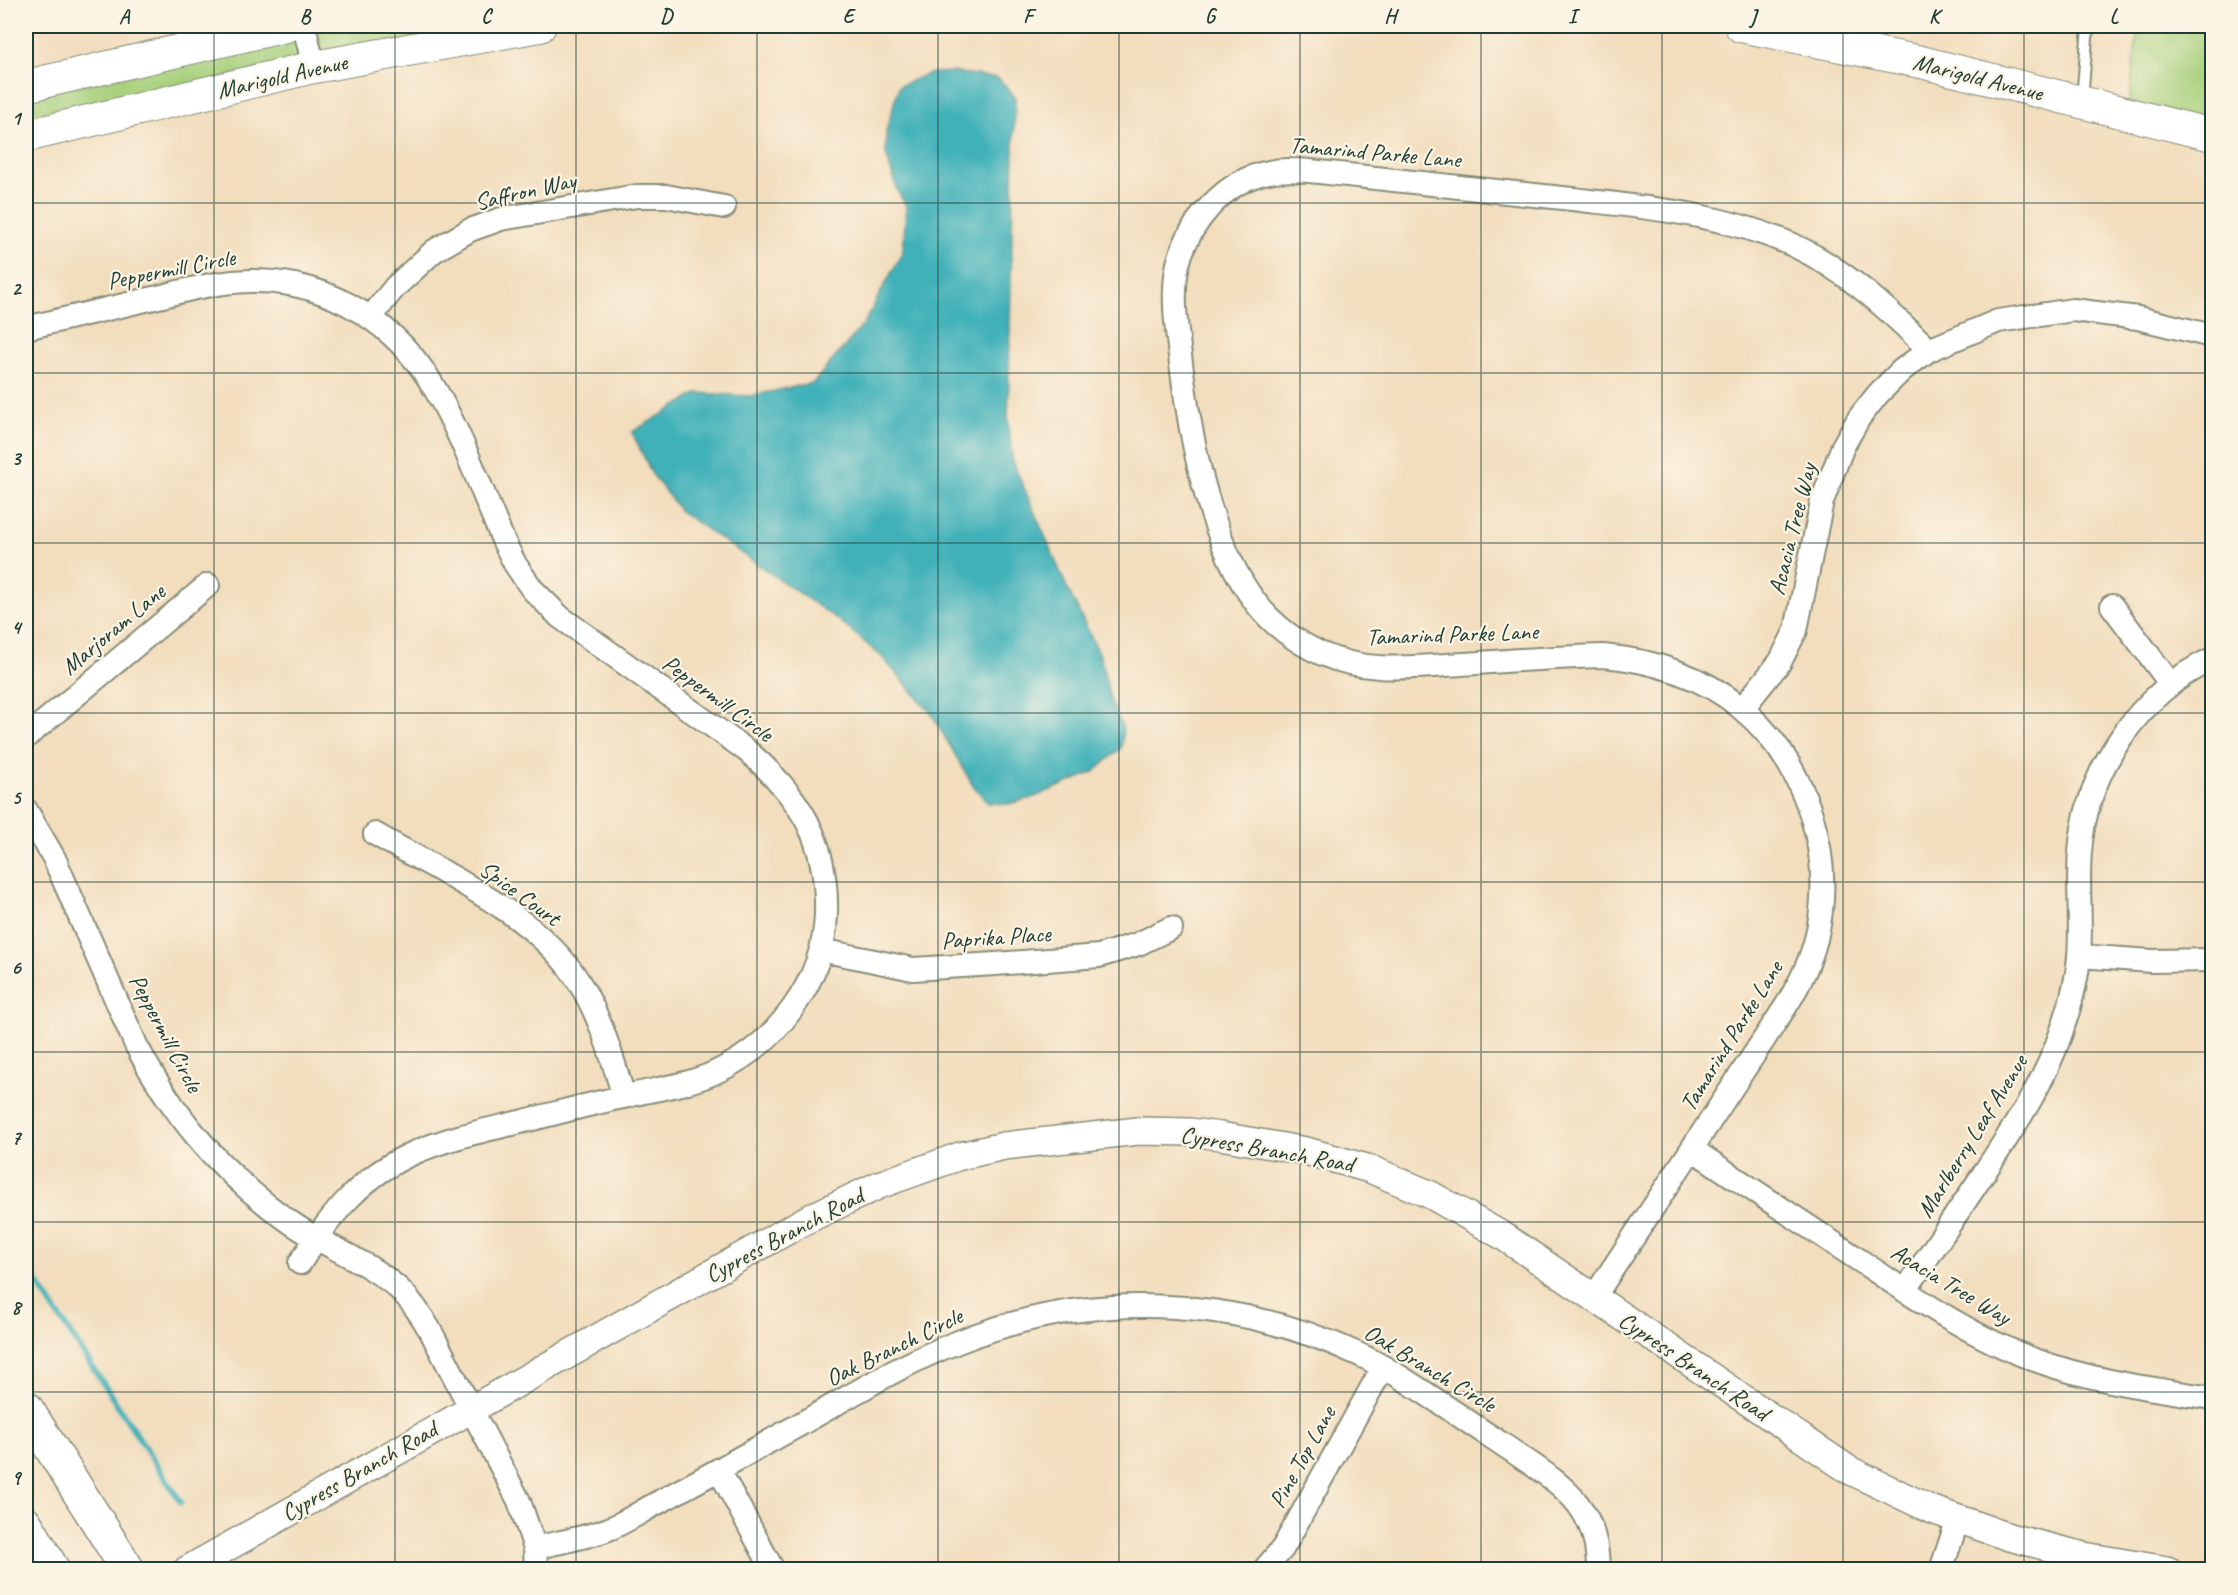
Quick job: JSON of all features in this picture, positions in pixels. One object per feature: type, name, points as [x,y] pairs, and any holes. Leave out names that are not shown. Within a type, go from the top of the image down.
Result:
[{"type":"main road","name":"Marigold Avenue","points":[[26,86],[286,26]]},
{"type":"main road","name":"Marigold Avenue","points":[[26,136],[314,68],[540,26]]},
{"type":"main road","name":"Marigold Avenue","points":[[1741,26],[1921,62],[2212,135]]},
{"type":"main road","points":[[26,1408],[128,1569]]},
{"type":"main road","points":[[26,1524],[53,1569]]},
{"type":"street","points":[[304,26],[314,68]]},
{"type":"street","name":"Tamarind Parke Lane","points":[[1594,1297],[1799,985],[1809,962],[1820,918],[1822,869],[1806,798],[1789,764],[1742,709],[1715,691],[1682,674],[1624,658],[1578,657],[1404,668],[1360,666],[1319,652],[1299,641],[1268,617],[1241,579],[1224,544],[1197,458],[1186,402],[1178,342],[1175,283],[1184,247],[1202,216],[1226,192],[1253,176],[1281,170],[1310,171],[1686,212],[1756,230],[1795,246],[1831,266],[1862,287],[1929,350]]},
{"type":"street","name":"Saffron Way","points":[[370,317],[395,287],[434,251],[471,230],[501,219],[637,196],[666,196],[724,207]]},
{"type":"street","name":"Peppermill Circle","points":[[26,328],[206,286],[256,281],[297,286],[322,293],[370,317],[392,334],[407,350],[435,390],[514,564],[532,590],[560,617],[746,750],[770,770],[789,792],[806,818],[818,844],[825,873],[826,927],[821,951],[811,977],[795,1004],[776,1030],[754,1050],[712,1074],[690,1082],[468,1134],[415,1152],[382,1170],[349,1196],[316,1238],[300,1263]]},
{"type":"street","name":"Acacia Tree Way","points":[[1742,709],[1780,662],[1796,630],[1822,501],[1843,447],[1859,418],[1878,394],[1902,370],[1929,350],[1998,321],[2073,310],[2138,318],[2212,336]]},
{"type":"street","name":"Marjoram Lane","points":[[26,737],[208,585]]},
{"type":"street","points":[[2112,606],[2170,683]]},
{"type":"street","name":"Marlberry Leaf Avenue","points":[[1905,1291],[2022,1116],[2060,1036],[2071,1002],[2079,956],[2080,849],[2092,796],[2101,772],[2116,746],[2145,707],[2170,683],[2212,659]]},
{"type":"street","name":"Peppermill Circle","points":[[26,810],[54,858],[136,1045],[184,1123],[220,1163],[264,1202],[301,1230],[375,1271],[399,1289],[431,1332],[471,1408]]},
{"type":"street","name":"Spice Court","points":[[375,834],[487,898],[524,924],[553,950],[578,981],[599,1019],[624,1097]]},
{"type":"street","name":"Paprika Place","points":[[821,951],[913,969],[995,964],[1099,956],[1138,944],[1171,928]]},
{"type":"street","points":[[2079,956],[2152,961],[2212,960]]},
{"type":"street","name":"Cypress Branch Road","points":[[187,1569],[806,1220],[879,1185],[935,1164],[1004,1146],[1114,1133],[1164,1131],[1220,1136],[1306,1151],[1370,1169],[1431,1195],[1476,1219],[1849,1470],[1930,1509],[2047,1548],[2167,1569]]},
{"type":"street","name":"Acacia Tree Way","points":[[1692,1149],[1905,1291],[1976,1334],[2035,1360],[2096,1378],[2212,1398]]},
{"type":"street","name":"Oak Branch Circle","points":[[471,1408],[519,1501],[535,1559],[608,1530],[893,1373],[957,1342],[1017,1322],[1079,1310],[1160,1305],[1245,1316],[1301,1331],[1383,1367],[1548,1475],[1575,1497],[1589,1520],[1595,1536],[1598,1569]]},
{"type":"street","name":"Pine Top Lane","points":[[1264,1569],[1283,1548],[1383,1367]]},
{"type":"street","points":[[719,1470],[773,1569]]},
{"type":"street","points":[[1941,1569],[1958,1519]]},
{"type":"lane","points":[[2082,102],[2088,26]]},
{"type":"green space","points":[[340,26],[482,26],[323,55],[317,30]]},
{"type":"green space","points":[[2138,26],[2212,26],[2212,124],[2129,103]]},
{"type":"green space","points":[[294,35],[300,59],[26,125],[26,97]]},
{"type":"water","points":[[953,72],[998,78],[1015,97],[1008,423],[1013,462],[1066,585],[1100,655],[1111,702],[1123,728],[1121,748],[1094,772],[1032,798],[1008,804],[988,803],[972,784],[931,713],[881,656],[838,620],[680,511],[652,474],[632,432],[698,393],[749,396],[813,383],[863,325],[903,251],[906,206],[897,190],[886,154],[886,131],[899,86],[930,73]]},
{"type":"waterway","points":[[26,1266],[181,1502]]}]
